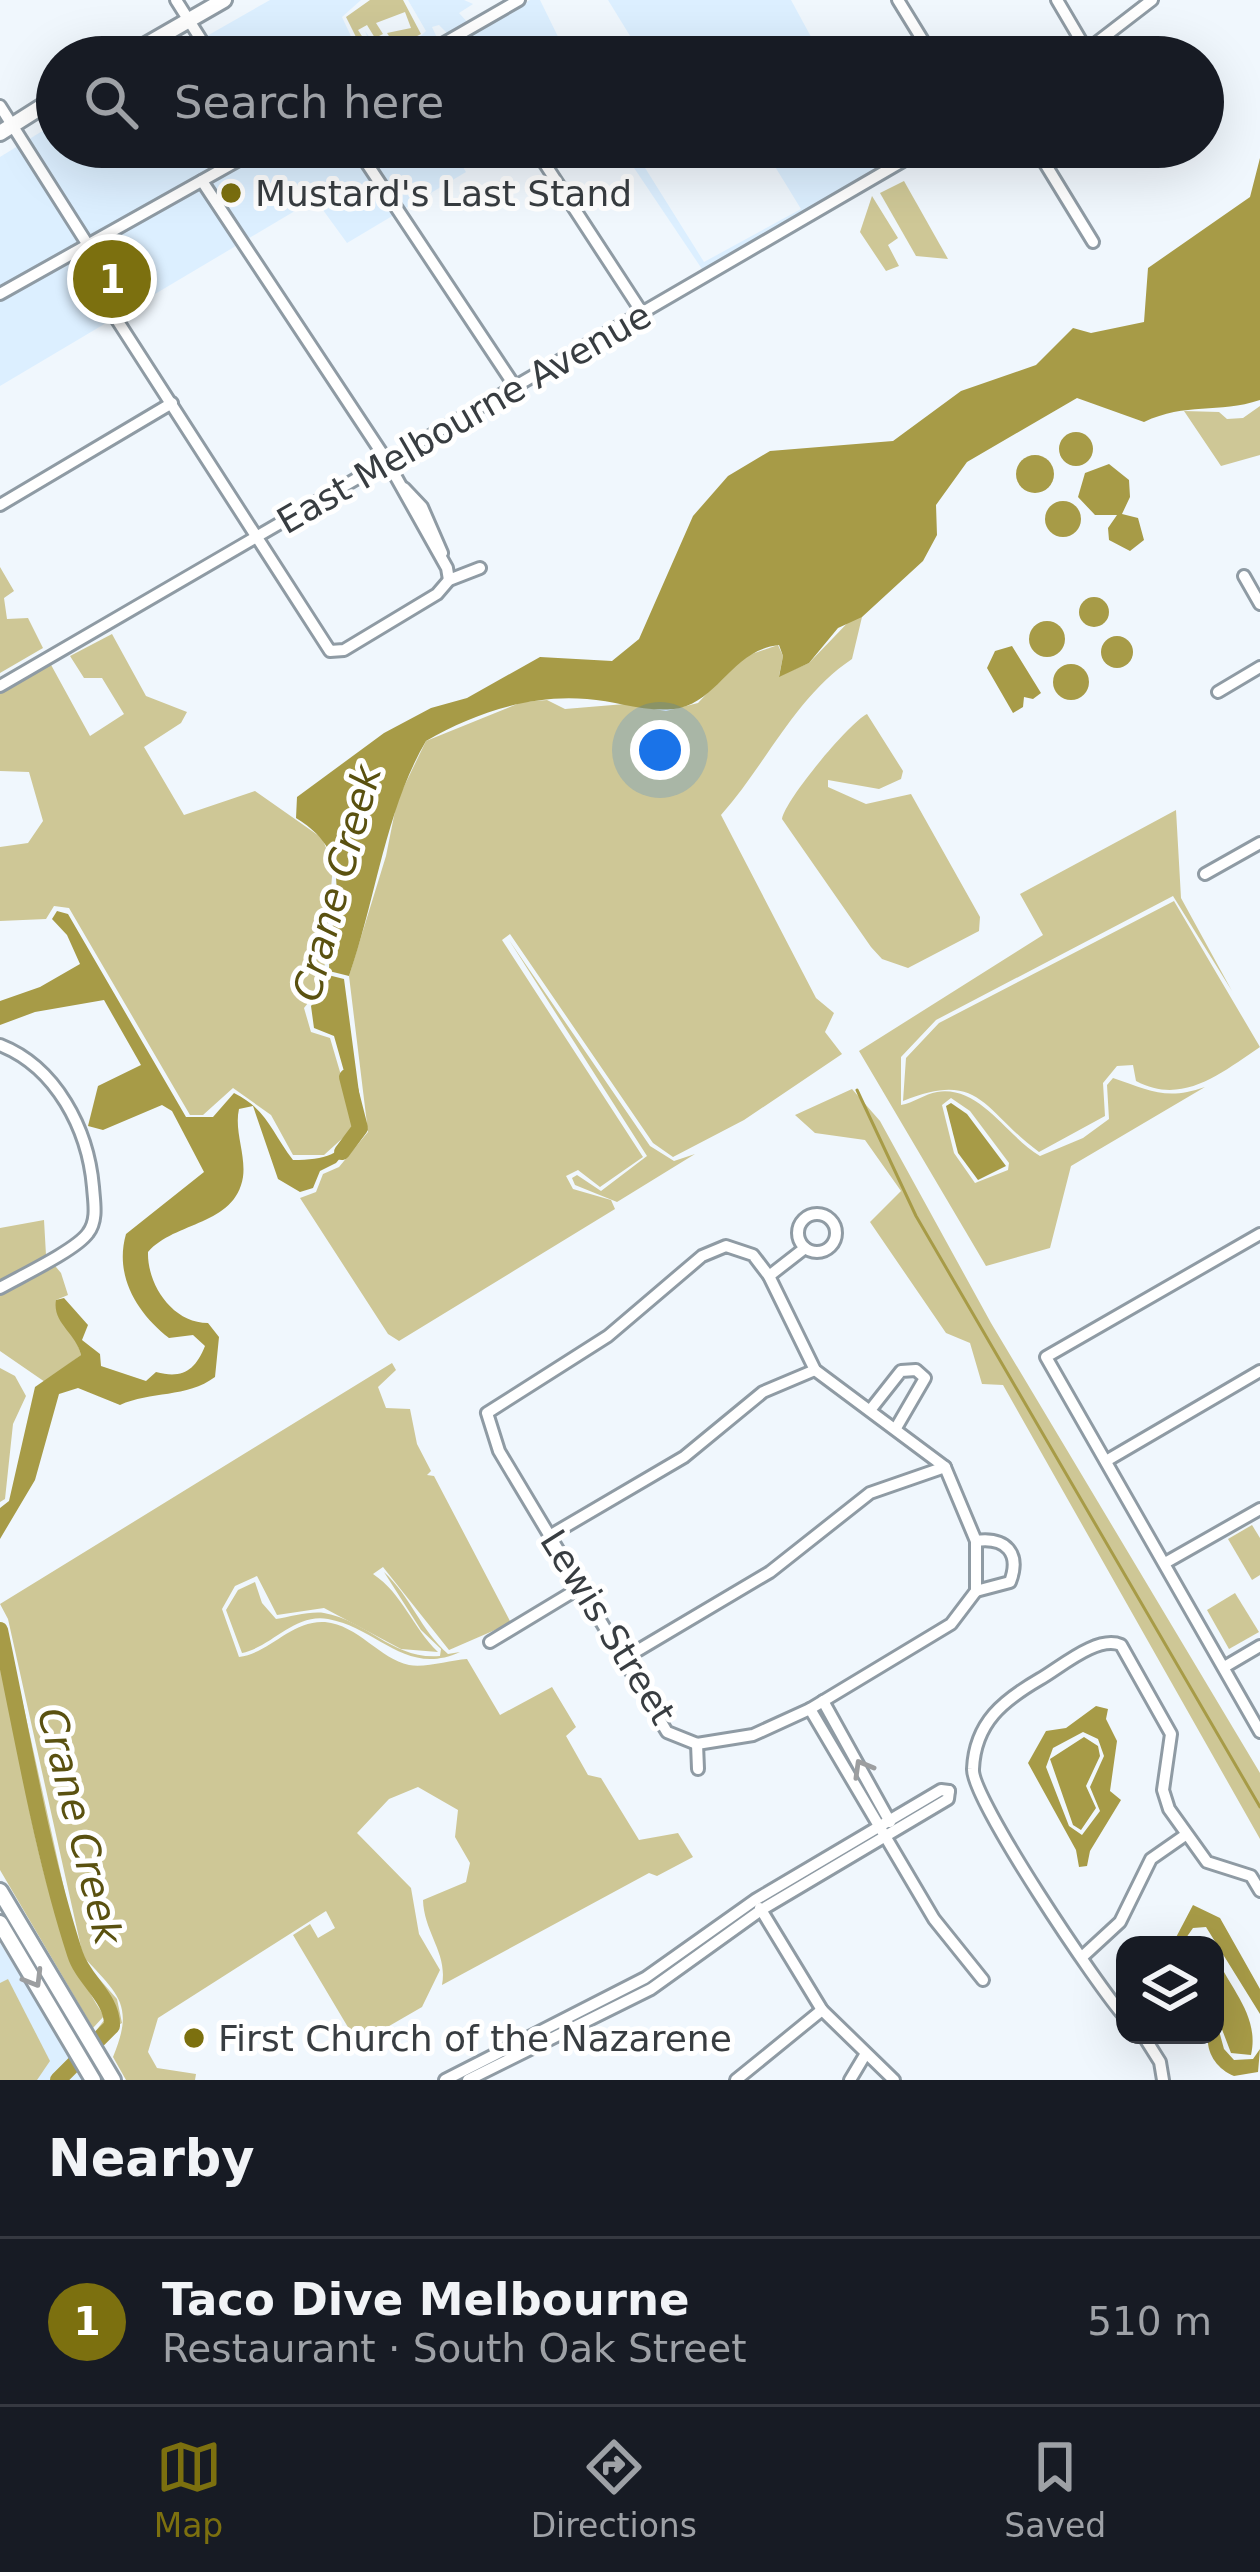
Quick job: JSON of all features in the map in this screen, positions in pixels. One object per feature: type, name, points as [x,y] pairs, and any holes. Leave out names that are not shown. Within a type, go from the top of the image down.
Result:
[{"type":"main road","points":[[161,36],[224,0]]},
{"type":"main road","points":[[5,128],[36,110]]},
{"type":"main road","points":[[0,1891],[112,2080]]},
{"type":"main road","points":[[0,1923],[90,2075]]},
{"type":"street","points":[[176,0],[198,36]]},
{"type":"street","points":[[482,0],[492,16]]},
{"type":"street","points":[[457,36],[519,0]]},
{"type":"street","points":[[898,0],[919,36]]},
{"type":"street","points":[[1057,0],[1074,36]]},
{"type":"street","points":[[1106,36],[1153,0]]},
{"type":"street","points":[[0,106],[5,128],[88,245]]},
{"type":"street","points":[[0,294],[225,168]]},
{"type":"street","points":[[370,168],[514,385]]},
{"type":"street","points":[[547,168],[644,314]]},
{"type":"street","name":"East Melbourne Avenue","points":[[0,686],[891,168]]},
{"type":"street","points":[[1048,168],[1093,242]]},
{"type":"street","points":[[202,181],[387,460],[442,560],[448,580]]},
{"type":"street","points":[[74,253],[330,651],[344,650],[398,618],[448,580],[480,568]]},
{"type":"street","points":[[0,505],[172,403]]},
{"type":"street","points":[[1244,576],[1260,604]]},
{"type":"street","points":[[1218,692],[1260,667]]},
{"type":"street","points":[[1205,874],[1260,843]]},
{"type":"street","points":[[0,1045],[25,1054],[77,1119],[92,1169],[95,1214],[88,1234],[0,1288]]},
{"type":"street","points":[[1260,1234],[1046,1357],[1260,1732]]},
{"type":"street","name":"Lewis Street","points":[[769,1276],[753,1255],[726,1246],[703,1256],[608,1336],[483,1411],[499,1451],[667,1732],[697,1744],[753,1735],[810,1709],[951,1624],[976,1592],[1010,1582],[1016,1565],[1012,1550],[1001,1542],[976,1541]]},
{"type":"street","points":[[805,1248],[769,1276],[815,1370],[945,1467],[976,1541],[976,1592]]},
{"type":"street","points":[[551,1535],[684,1456],[763,1391],[815,1370]]},
{"type":"street","points":[[871,1409],[902,1371],[916,1370],[925,1378],[921,1392],[896,1427]]},
{"type":"street","points":[[1106,1461],[1260,1371]]},
{"type":"street","points":[[625,1658],[770,1572],[870,1493],[945,1467]]},
{"type":"street","points":[[1166,1563],[1260,1509]]},
{"type":"street","points":[[490,1642],[581,1588]]},
{"type":"street","points":[[1116,2008],[1012,1856],[975,1781],[973,1767],[994,1708],[1100,1644],[1121,1645],[1171,1734],[1163,1790],[1184,1836],[1207,1862],[1251,1876],[1260,1891]]},
{"type":"street","points":[[1226,1666],[1260,1646]]},
{"type":"street","points":[[823,1701],[891,1818]]},
{"type":"street","points":[[810,1709],[934,1919],[983,1980]]},
{"type":"street","points":[[697,1744],[698,1769]]},
{"type":"street","points":[[445,2080],[491,2061],[645,1978],[881,1831],[948,1799],[949,1791],[941,1790],[891,1818],[881,1831]]},
{"type":"street","points":[[1082,1957],[1120,1922],[1151,1859],[1184,1836]]},
{"type":"street","points":[[758,1905],[822,2010],[886,2078]]},
{"type":"street","points":[[736,2080],[822,2010]]},
{"type":"street","points":[[1149,2044],[1160,2062],[1163,2080]]},
{"type":"street","points":[[850,2080],[865,2054]]},
{"type":"street","points":[[468,2080],[491,2061]]},
{"type":"street","points":[[491,2061],[502,2080]]},
{"type":"shaded area","points":[[270,0],[361,0],[342,17],[351,36],[207,36]]},
{"type":"shaded area","points":[[370,0],[403,0],[421,34],[389,36],[411,28],[405,12],[376,23],[383,34],[379,36],[367,25],[358,30],[362,36],[356,36],[346,17]]},
{"type":"shaded area","points":[[408,0],[473,4],[459,13],[468,23],[448,34],[439,25],[432,27],[436,36],[421,36],[426,31]]},
{"type":"shaded area","points":[[530,0],[540,0],[558,36],[467,36]]},
{"type":"shaded area","points":[[608,0],[791,0],[811,36],[630,36]]},
{"type":"shaded area","points":[[36,135],[36,168],[213,168],[0,288],[0,157]]},
{"type":"shaded area","points":[[236,168],[464,168],[466,172],[347,243],[315,199],[0,386],[0,301]]},
{"type":"shaded area","points":[[634,168],[645,168],[704,262],[801,209],[776,168],[880,168],[704,272]]},
{"type":"shaded area","points":[[904,181],[948,259],[916,256],[880,193]]},
{"type":"shaded area","points":[[872,196],[898,238],[888,245],[899,266],[886,271],[860,232]]},
{"type":"shaded area","points":[[1260,406],[1260,455],[1221,466],[1184,411],[1243,418]]},
{"type":"shaded area","points":[[0,567],[14,591],[4,598],[7,619],[28,618],[43,648],[0,673]]},
{"type":"shaded area","points":[[858,612],[862,617],[852,659],[797,712],[721,815],[816,998],[834,1013],[825,1032],[842,1054],[744,1120],[673,1157],[653,1143],[510,934],[502,940],[643,1157],[600,1187],[578,1170],[566,1176],[573,1189],[611,1200],[615,1209],[399,1341],[388,1334],[300,1198],[316,1192],[323,1174],[339,1167],[368,1132],[349,976],[386,856],[397,801],[426,741],[522,702],[547,700],[565,709],[625,704],[666,711],[698,703],[740,658],[778,645],[783,656],[779,676],[809,663]]},
{"type":"shaded area","points":[[112,634],[146,696],[187,712],[181,723],[144,747],[184,815],[255,791],[322,838],[333,865],[323,984],[304,1008],[311,1032],[330,1038],[356,1126],[324,1155],[293,1155],[271,1115],[233,1088],[203,1115],[190,1115],[69,908],[54,906],[46,919],[0,921],[0,847],[28,843],[43,821],[29,772],[0,771],[0,693],[50,663],[90,736],[124,714],[102,678],[84,678],[70,656]]},
{"type":"shaded area","points":[[867,714],[903,771],[901,779],[879,789],[828,780],[828,787],[866,804],[911,794],[980,917],[979,931],[908,968],[882,959],[871,947],[782,819],[819,763]]},
{"type":"shaded area","points":[[1176,810],[1181,898],[1232,991],[1173,896],[936,1020],[901,1057],[901,1105],[937,1092],[967,1096],[1040,1156],[1083,1138],[1109,1119],[1107,1085],[1113,1078],[1168,1093],[1205,1087],[1071,1166],[1050,1248],[986,1266],[859,1051],[1043,935],[1020,894]],"holes":[[[951,1098],[970,1111],[1009,1163],[1008,1170],[975,1183],[954,1153],[942,1105]]]},
{"type":"shaded area","points":[[1174,901],[1260,1047],[1216,1076],[1186,1088],[1153,1088],[1136,1081],[1133,1065],[1117,1066],[1103,1083],[1105,1116],[1039,1152],[966,1092],[929,1092],[903,1101],[906,1058],[939,1023]]},
{"type":"shaded area","points":[[509,940],[650,1146],[674,1161],[695,1154],[617,1202],[575,1185],[572,1178],[577,1175],[601,1191],[647,1156]]},
{"type":"shaded area","points":[[852,1089],[880,1121],[991,1323],[1260,1773],[1260,1839],[1003,1385],[982,1384],[970,1343],[946,1333],[870,1222],[901,1191],[865,1140],[815,1133],[795,1115]]},
{"type":"shaded area","points":[[44,1220],[46,1255],[61,1273],[68,1295],[56,1300],[81,1355],[45,1382],[0,1351],[0,1228]]},
{"type":"shaded area","points":[[392,1363],[396,1370],[378,1387],[386,1408],[410,1409],[417,1444],[431,1471],[427,1475],[434,1476],[511,1623],[449,1650],[383,1567],[373,1574],[392,1591],[438,1652],[401,1649],[324,1608],[277,1615],[257,1576],[235,1586],[222,1609],[239,1657],[302,1626],[325,1622],[348,1629],[409,1665],[467,1659],[500,1715],[552,1687],[576,1727],[566,1736],[588,1775],[601,1778],[639,1840],[678,1833],[693,1857],[657,1876],[649,1873],[442,1985],[442,1963],[423,1900],[466,1882],[470,1863],[455,1837],[458,1810],[418,1787],[389,1799],[357,1833],[411,1888],[419,1934],[440,1970],[422,2007],[358,2044],[293,1935],[310,1924],[318,1938],[335,1928],[326,1911],[158,2018],[148,2052],[157,2068],[196,2074],[195,2080],[126,2080],[113,2057],[122,2012],[114,1991],[83,1956],[8,1619],[0,1604]]},
{"type":"shaded area","points":[[0,1368],[15,1376],[26,1396],[13,1424],[5,1499],[0,1502]]},
{"type":"shaded area","points":[[1252,1525],[1260,1538],[1260,1575],[1252,1580],[1228,1539]]},
{"type":"shaded area","points":[[384,1572],[438,1644],[448,1654],[460,1652],[441,1658],[424,1659],[392,1648],[346,1624],[316,1618],[242,1653],[226,1610],[238,1590],[255,1582],[262,1603],[276,1619],[324,1613],[408,1652],[440,1656],[441,1649],[421,1630]]},
{"type":"shaded area","points":[[1235,1593],[1259,1632],[1229,1649],[1207,1610]]},
{"type":"shaded area","points":[[5,1623],[79,1956],[117,1999],[122,2023],[95,2039],[0,1878],[95,2032],[108,2015],[85,1972],[66,1926],[51,1878],[0,1632]]},
{"type":"shaded area","points":[[0,1652],[48,1887],[81,1976],[104,2016],[93,2028],[0,1870]]},
{"type":"shaded area","points":[[0,1943],[63,2045],[82,2080],[0,2080]]},
{"type":"shaded area","points":[[8,1979],[50,2061],[37,2080],[0,2080],[0,1983]]},
{"type":"water","points":[[1260,158],[1260,400],[1174,412],[1144,422],[1077,398],[967,462],[936,505],[937,535],[923,561],[862,617],[838,628],[809,663],[779,677],[783,656],[779,645],[750,656],[706,695],[680,708],[545,700],[483,714],[426,741],[400,796],[349,976],[329,971],[335,866],[316,833],[296,818],[297,797],[384,733],[431,708],[467,698],[540,657],[612,661],[639,639],[693,516],[728,476],[770,451],[893,441],[961,391],[1036,365],[1073,328],[1091,333],[1144,322],[1148,268],[1250,197]]},
{"type":"water","points":[[1076,432],[1088,437],[1093,449],[1088,461],[1076,466],[1064,461],[1059,449],[1064,437]]},
{"type":"water","points":[[1035,455],[1048,461],[1054,474],[1048,487],[1035,493],[1022,487],[1016,474],[1022,461]]},
{"type":"water","points":[[1109,464],[1129,480],[1130,497],[1122,514],[1138,518],[1144,540],[1130,551],[1109,540],[1108,528],[1117,515],[1095,515],[1078,497],[1085,473]]},
{"type":"water","points":[[1063,501],[1076,506],[1081,519],[1076,532],[1063,537],[1050,532],[1045,519],[1050,506]]},
{"type":"water","points":[[1094,597],[1105,601],[1109,612],[1105,623],[1094,627],[1083,623],[1079,612],[1083,601]]},
{"type":"water","points":[[1047,621],[1059,627],[1065,639],[1059,651],[1047,657],[1035,651],[1029,639],[1035,627]]},
{"type":"water","points":[[1117,636],[1129,640],[1133,652],[1129,664],[1117,668],[1105,664],[1101,652],[1105,640]]},
{"type":"water","points":[[1012,646],[1041,693],[1033,699],[1024,697],[1023,707],[1013,713],[987,668],[995,651]]},
{"type":"water","points":[[1071,664],[1084,669],[1089,682],[1084,695],[1071,700],[1058,695],[1053,682],[1058,669]]},
{"type":"water","points":[[57,911],[68,914],[186,1117],[213,1117],[234,1093],[245,1099],[254,1106],[262,1114],[293,1160],[331,1154],[360,1128],[334,1036],[314,1028],[311,1006],[327,986],[328,975],[344,979],[364,1130],[336,1163],[320,1171],[313,1188],[300,1192],[278,1179],[253,1106],[239,1109],[243,1177],[238,1193],[217,1214],[173,1234],[148,1252],[152,1277],[164,1300],[183,1316],[208,1323],[219,1337],[215,1377],[193,1388],[120,1405],[78,1388],[59,1394],[35,1480],[0,1539],[0,1508],[9,1501],[35,1387],[81,1355],[58,1315],[56,1300],[64,1298],[88,1325],[82,1340],[100,1354],[101,1366],[146,1381],[156,1372],[186,1371],[205,1346],[193,1335],[169,1338],[138,1305],[126,1279],[126,1234],[204,1172],[172,1111],[162,1105],[103,1130],[88,1126],[98,1086],[141,1065],[104,1000],[35,1012],[0,1025],[0,1001],[40,987],[80,964],[67,935],[52,919]]},
{"type":"water","points":[[951,1103],[967,1114],[1006,1166],[978,1180],[958,1153],[946,1106]]},
{"type":"water","points":[[1096,1706],[1108,1709],[1106,1719],[1117,1741],[1110,1791],[1121,1800],[1090,1851],[1087,1866],[1079,1867],[1076,1850],[1028,1763],[1046,1731],[1066,1728]],"holes":[[[1083,1732],[1098,1739],[1104,1756],[1090,1787],[1100,1811],[1082,1835],[1069,1826],[1046,1767],[1053,1748]]]},
{"type":"water","points":[[1084,1737],[1098,1746],[1100,1756],[1086,1786],[1096,1808],[1081,1830],[1073,1825],[1050,1759]]},
{"type":"water","points":[[1193,1905],[1220,1918],[1260,1989],[1260,2014],[1224,1956],[1224,1936],[1212,1936],[1206,1927],[1177,1936]]},
{"type":"water","points":[[1224,1971],[1247,2014],[1253,2041],[1251,2055],[1231,2053],[1224,2035]]},
{"type":"water","points":[[1209,2044],[1223,2044],[1234,2060],[1253,2059],[1260,2049],[1258,2072],[1234,2076],[1222,2069]]},
{"type":"waterway","name":"Crane Creek","points":[[342,1152],[360,1128],[347,1077]]},
{"type":"waterway","points":[[857,1090],[916,1216],[1260,1807]]},
{"type":"waterway","name":"Crane Creek","points":[[0,1630],[63,1914],[79,1963],[111,2016],[112,2026],[58,2080]]},
{"type":"place","name":"Mustard's Last Stand","points":[[231,193]]},
{"type":"place","name":"Taco Dive Melbourne","points":[[112,279]]},
{"type":"place","name":"First Church of the Nazarene","points":[[194,2038]]}]
